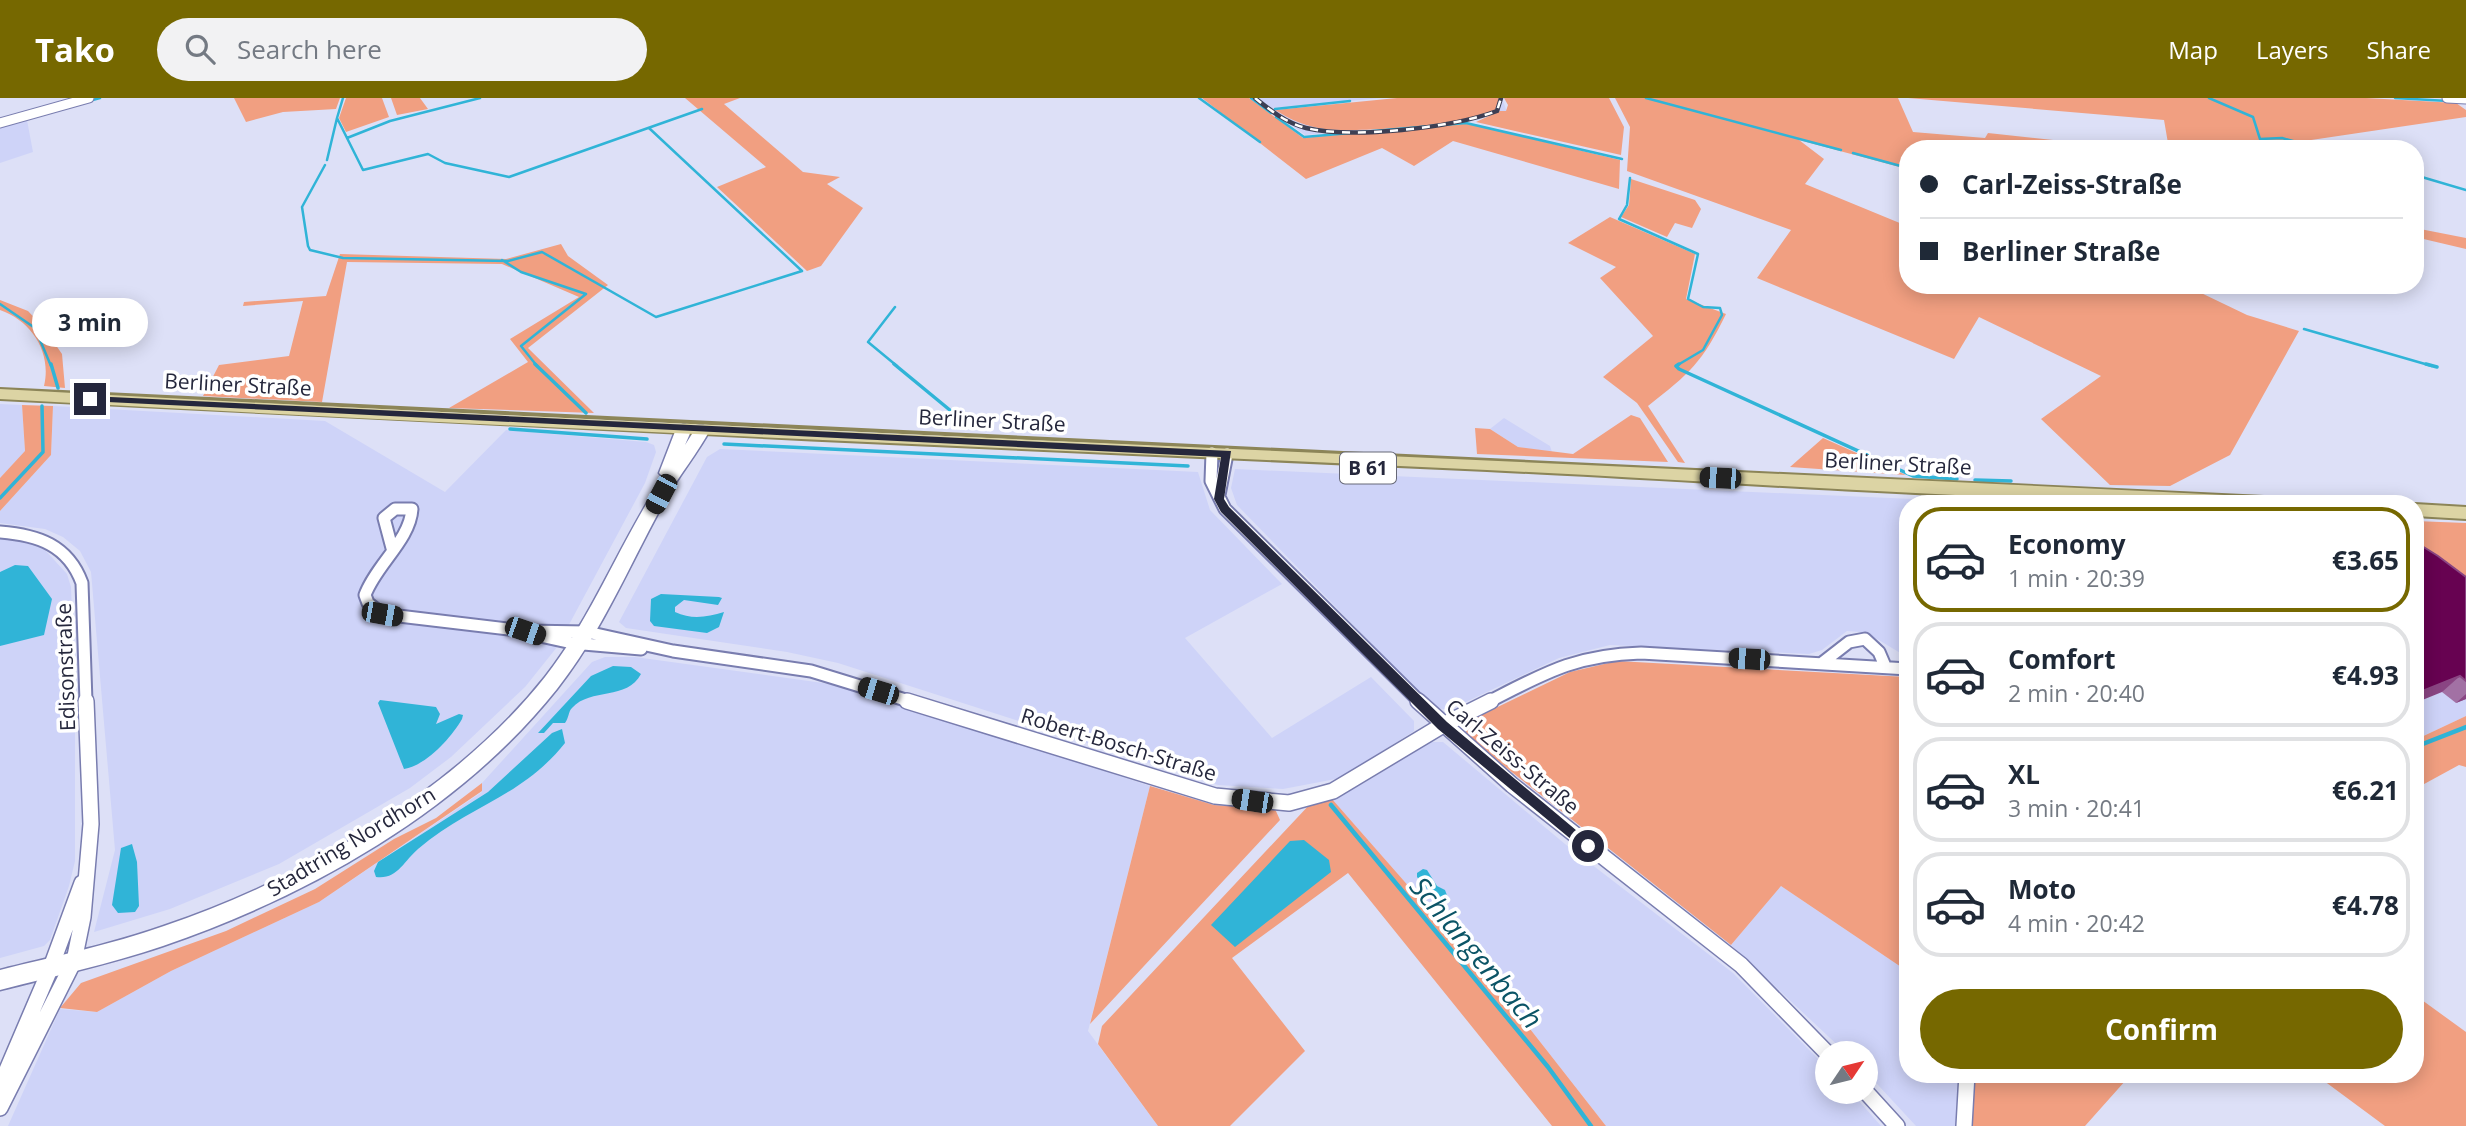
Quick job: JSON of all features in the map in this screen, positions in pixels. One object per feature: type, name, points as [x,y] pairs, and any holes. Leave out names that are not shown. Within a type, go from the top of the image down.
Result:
[{"type":"main road","name":"Berliner Straße","points":[[0,394],[692,432],[1219,457],[1371,468],[1508,467],[2096,495]]},
{"type":"main road","name":"Stadtring Nordhorn","points":[[0,980],[163,936],[223,914],[283,886],[348,849],[427,798],[472,762],[540,695],[583,638],[692,432]]},
{"type":"main road","points":[[2424,511],[2466,513]]},
{"type":"street","points":[[0,123],[89,98]]},
{"type":"street","points":[[2447,98],[2466,99]]},
{"type":"street","name":"Carl-Zeiss-Straße","points":[[1219,457],[1211,481],[1225,509],[1443,725],[1512,785],[1741,965],[1815,1041]]},
{"type":"street","name":"Edisonstraße","points":[[0,531],[38,536],[52,541],[69,557],[80,576],[91,856],[74,961]]},
{"type":"street","points":[[392,548],[367,586],[365,595],[373,610],[402,618],[583,638]]},
{"type":"street","points":[[1822,663],[1843,642],[1856,637],[1867,640],[1881,650],[1885,666]]},
{"type":"street","name":"Robert-Bosch-Straße","points":[[583,638],[607,649],[673,651],[826,674],[1202,792],[1252,801],[1289,803],[1333,791],[1443,725],[1564,664],[1609,654],[1641,653],[1899,668]]},
{"type":"street","name":"Edisonstraße","points":[[51,967],[91,856]]},
{"type":"street","points":[[0,1108],[74,961]]},
{"type":"street","points":[[0,1086],[51,967]]},
{"type":"street","points":[[1964,1126],[1966,1083]]},
{"type":"street","points":[[1877,1104],[1896,1126]]},
{"type":"shaded area","points":[[234,98],[340,98],[336,109],[283,112],[246,122]]},
{"type":"shaded area","points":[[346,98],[382,98],[389,117],[346,132],[339,118]]},
{"type":"shaded area","points":[[391,98],[420,98],[428,109],[397,115]]},
{"type":"shaded area","points":[[685,98],[740,98],[724,104],[803,172],[840,177],[827,184],[863,208],[821,266],[807,271],[717,187],[766,167]]},
{"type":"shaded area","points":[[1202,98],[1249,98],[1303,138],[1465,123],[1620,160],[1619,189],[1453,141],[1414,166],[1382,148],[1306,179]]},
{"type":"shaded area","points":[[1253,98],[1381,98],[1273,108],[1297,122],[1336,130],[1469,120],[1499,107],[1499,98],[1502,98],[1507,112],[1500,111],[1470,121],[1305,135]]},
{"type":"shaded area","points":[[1397,98],[1499,98],[1496,111],[1482,116],[1439,124],[1386,129],[1318,128],[1299,123],[1275,110]]},
{"type":"shaded area","points":[[1504,98],[1609,98],[1624,127],[1621,155],[1476,122],[1506,111],[1508,105]]},
{"type":"shaded area","points":[[1615,98],[1898,98],[1913,132],[1985,138],[1988,133],[2054,140],[1899,140],[1899,167],[1799,140],[1824,159],[1805,184],[1899,223],[1899,294],[2203,294],[2247,315],[2299,331],[2230,455],[2170,486],[2110,485],[2041,419],[2101,376],[1979,317],[1954,359],[1757,278],[1791,230],[1627,171],[1630,127]]},
{"type":"shaded area","points":[[1908,98],[2366,98],[2456,103],[2466,110],[2466,117],[2311,140],[2167,140],[2164,120]]},
{"type":"shaded area","points":[[27,120],[33,152],[0,163],[0,128]]},
{"type":"shaded area","points":[[1631,179],[1695,200],[1701,209],[1692,228],[1675,223],[1667,237],[1621,217],[1629,205]]},
{"type":"shaded area","points":[[1610,217],[1695,254],[1686,299],[1726,314],[1694,366],[1648,406],[1685,463],[1678,462],[1637,403],[1603,377],[1653,336],[1600,278],[1616,267],[1568,243]]},
{"type":"shaded area","points":[[2424,230],[2466,238],[2466,249],[2424,239]]},
{"type":"shaded area","points":[[561,244],[568,256],[608,285],[528,348],[594,413],[449,408],[528,362],[510,339],[579,297],[502,264],[347,262],[322,402],[203,396],[219,365],[289,356],[303,301],[243,306],[244,302],[326,296],[340,254],[506,259]]},
{"type":"shaded area","points":[[0,300],[28,311],[44,328],[62,354],[65,388],[44,386],[45,362],[37,340],[22,322],[0,310]]},
{"type":"shaded area","points":[[0,404],[22,405],[25,452],[0,478]]},
{"type":"shaded area","points":[[22,405],[53,406],[51,455],[0,511],[0,478],[25,451]]},
{"type":"shaded area","points":[[53,406],[325,421],[445,492],[506,430],[646,442],[654,445],[656,452],[645,483],[557,647],[525,687],[451,757],[410,788],[279,864],[170,909],[94,932],[115,850],[91,572],[80,551],[63,537],[45,529],[0,523],[0,511],[51,455]]},
{"type":"shaded area","points":[[1631,415],[1640,418],[1668,462],[1477,454],[1475,428],[1490,429],[1518,447],[1573,454]]},
{"type":"shaded area","points":[[1504,418],[1550,446],[1552,452],[1518,447],[1490,429]]},
{"type":"shaded area","points":[[1823,438],[1906,475],[1790,467]]},
{"type":"shaded area","points":[[720,449],[1198,472],[1210,510],[1282,584],[1185,638],[1272,738],[1371,677],[1414,721],[1414,731],[1341,778],[1283,789],[1218,785],[838,663],[787,652],[626,628],[619,622],[707,457]]},
{"type":"shaded area","points":[[1235,469],[1899,498],[1899,652],[1860,632],[1847,631],[1822,650],[1809,654],[1610,645],[1559,658],[1449,710],[1437,708],[1424,698],[1237,505],[1231,488]]},
{"type":"shaded area","points":[[2424,521],[2466,523],[2466,588],[2424,559]]},
{"type":"shaded area","points":[[0,538],[29,542],[45,550],[67,574],[71,587],[75,696],[62,707],[62,717],[75,719],[75,861],[50,940],[44,946],[0,958]]},
{"type":"shaded area","points":[[2424,559],[2466,588],[2466,716],[2424,736]]},
{"type":"shaded area","points":[[605,657],[635,657],[823,683],[867,693],[1150,786],[1088,1031],[1158,1126],[8,1126],[60,1009],[97,1012],[171,971],[319,902],[482,792],[482,783],[592,662]]},
{"type":"shaded area","points":[[1617,661],[1899,677],[1899,966],[1781,886],[1731,945],[1471,740],[1466,732],[1468,726],[1479,716],[1570,672]]},
{"type":"shaded area","points":[[2466,716],[2466,767],[2459,765],[2424,784],[2424,736]]},
{"type":"shaded area","points":[[1430,742],[1443,742],[1565,844],[1733,973],[1815,1056],[1815,1104],[1862,1104],[1881,1126],[1606,1126],[1498,988],[1332,799],[1364,783]]},
{"type":"shaded area","points":[[482,783],[482,791],[319,902],[171,971],[97,1012],[60,1008],[81,983],[226,931],[315,889],[394,839],[436,818]]},
{"type":"shaded area","points":[[1150,786],[1214,805],[1275,809],[1280,820],[1090,1024]]},
{"type":"shaded area","points":[[1332,799],[1498,988],[1606,1126],[1552,1126],[1348,873],[1232,958],[1305,1051],[1230,1126],[1158,1126],[1098,1044],[1102,1026],[1311,803]]},
{"type":"shaded area","points":[[1781,886],[1899,966],[1899,1083],[1960,1083],[1959,1126],[1916,1126],[1878,1085],[1878,1041],[1833,1041],[1731,945]]},
{"type":"shaded area","points":[[2424,1002],[2466,1032],[2466,1126],[2385,1126],[2327,1083],[2424,1083]]},
{"type":"shaded area","points":[[1974,1083],[2123,1083],[2085,1126],[1972,1126]]},
{"type":"water","points":[[15,565],[28,566],[52,599],[44,635],[0,646],[0,572]]},
{"type":"water","points":[[661,594],[722,598],[718,605],[684,600],[675,607],[675,612],[693,617],[724,612],[719,627],[707,633],[654,626],[650,621],[651,599]]},
{"type":"water","points":[[613,666],[631,667],[641,674],[627,688],[580,702],[571,710],[565,723],[553,723],[544,733],[538,733],[591,676]]},
{"type":"water","points":[[380,700],[436,707],[440,714],[436,724],[459,714],[463,715],[438,750],[421,762],[404,769],[378,703]]},
{"type":"water","points":[[562,729],[565,743],[530,777],[437,834],[395,873],[376,877],[374,871],[378,862],[488,792],[552,733]]},
{"type":"water","points":[[1304,840],[1329,860],[1331,872],[1235,947],[1211,925],[1290,841]]},
{"type":"water","points":[[132,844],[137,862],[139,906],[135,912],[118,913],[112,905],[121,848]]},
{"type":"water","points":[[1423,869],[1427,870],[1437,886],[1445,890],[1448,898],[1444,902],[1438,902],[1417,877],[1417,873]]},
{"type":"building","points":[[2424,547],[2466,577],[2466,681],[2460,676],[2424,690]]},
{"type":"waterway","points":[[89,101],[100,98]]},
{"type":"waterway","points":[[337,118],[343,98]]},
{"type":"waterway","points":[[347,138],[390,121],[480,98]]},
{"type":"waterway","points":[[1199,98],[1260,142]]},
{"type":"waterway","points":[[1251,98],[1271,113]]},
{"type":"waterway","points":[[1646,98],[1841,150]]},
{"type":"waterway","points":[[2209,98],[2253,117],[2260,139],[2289,140]]},
{"type":"waterway","points":[[2395,98],[2448,101]]},
{"type":"waterway","points":[[1275,109],[1350,101]]},
{"type":"waterway","points":[[347,138],[363,170],[428,154],[445,163],[509,177],[702,109]]},
{"type":"waterway","points":[[1276,117],[1304,137],[1466,123],[1622,159]]},
{"type":"waterway","points":[[327,160],[337,118]]},
{"type":"waterway","points":[[337,118],[347,138]]},
{"type":"waterway","points":[[503,261],[542,252],[656,317],[802,271],[649,128]]},
{"type":"waterway","points":[[1853,153],[1899,166]]},
{"type":"waterway","points":[[325,165],[302,207],[310,250],[343,258],[503,261]]},
{"type":"waterway","points":[[1630,178],[1627,205],[1619,219],[1698,254],[1688,299],[1703,307],[1720,308],[1722,315],[1703,350],[1676,366]]},
{"type":"waterway","points":[[2424,178],[2466,190]]},
{"type":"waterway","points":[[503,261],[521,272],[586,294],[521,346],[537,366]]},
{"type":"waterway","name":"Schlangenbach","points":[[0,304],[35,328],[51,366]]},
{"type":"waterway","points":[[895,307],[868,342],[897,366]]},
{"type":"waterway","points":[[2304,329],[2432,366]]},
{"type":"waterway","name":"Schlangenbach","points":[[51,364],[58,388]]},
{"type":"waterway","points":[[894,364],[951,411],[953,423]]},
{"type":"waterway","points":[[2426,364],[2437,367]]},
{"type":"waterway","points":[[537,366],[586,413]]},
{"type":"waterway","points":[[1676,366],[1913,476],[1957,479]]},
{"type":"waterway","name":"Schlangenbach","points":[[0,498],[43,452],[42,406]]},
{"type":"waterway","points":[[510,429],[647,439]]},
{"type":"waterway","points":[[724,444],[1188,466]]},
{"type":"waterway","points":[[1975,480],[2011,481]]},
{"type":"waterway","points":[[2424,743],[2466,727]]},
{"type":"waterway","name":"Schlangenbach","points":[[1331,805],[1548,1067],[1591,1126]]},
{"type":"railway","points":[[1255,98],[1279,116],[1299,126],[1349,132],[1429,127],[1478,117],[1497,111],[1501,98]]},
{"type":"route","points":[[90,399],[474,420],[547,421],[1227,454],[1219,499],[1225,509],[1374,660],[1443,725],[1588,846]]}]
